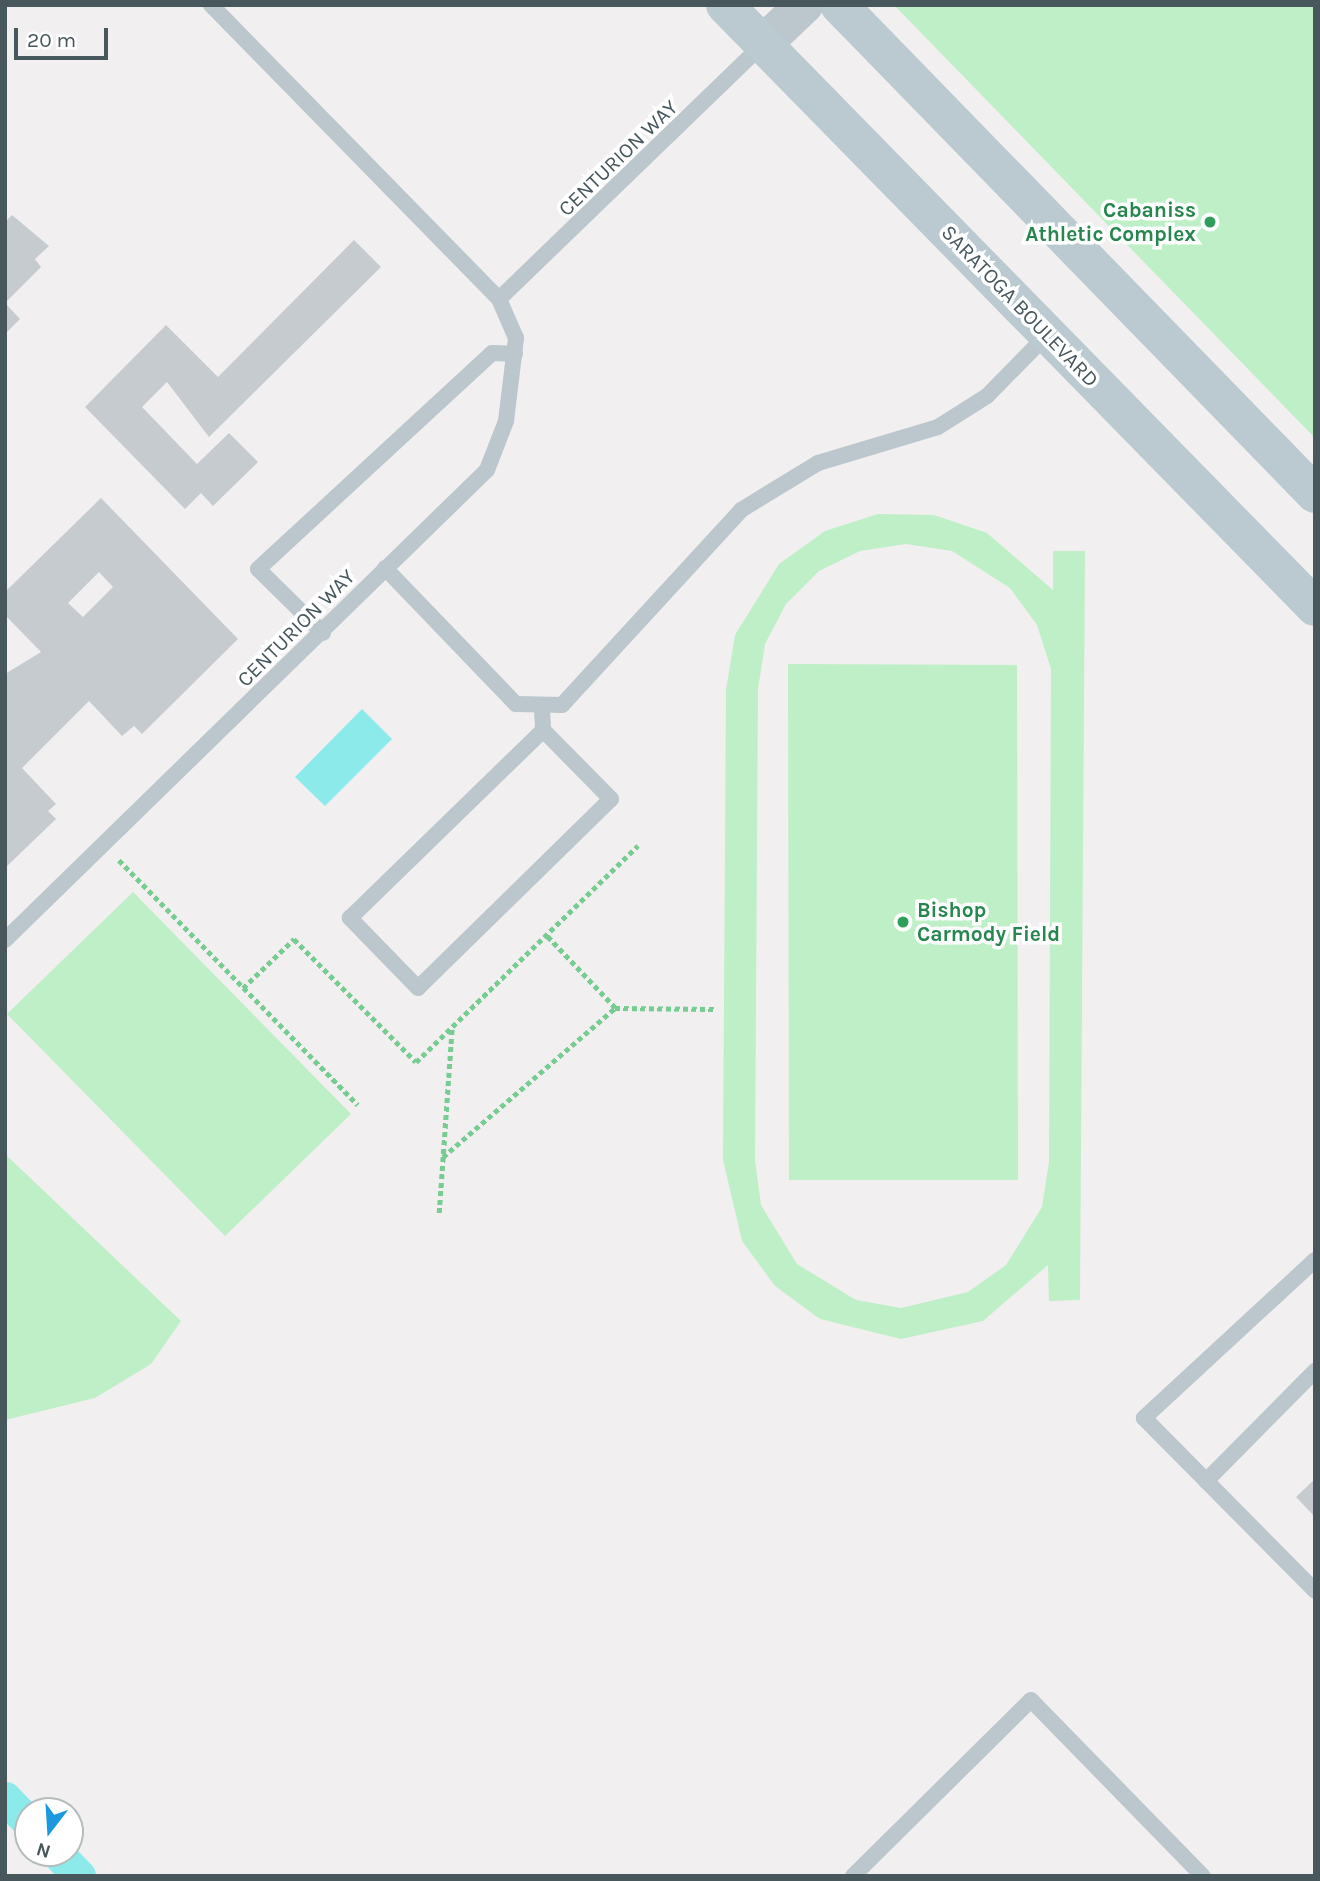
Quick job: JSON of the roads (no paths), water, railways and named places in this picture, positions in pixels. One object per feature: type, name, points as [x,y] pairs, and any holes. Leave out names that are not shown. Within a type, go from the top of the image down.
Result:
[{"type":"main road","name":"SARATOGA BOULEVARD","points":[[725,5],[1315,607]]},
{"type":"main road","points":[[839,5],[1315,494]]},
{"type":"street","points":[[763,44],[804,5]]},
{"type":"lane","name":"CENTURION WAY","points":[[5,940],[323,633],[385,568],[487,470],[506,421],[515,354],[512,319],[499,299],[211,5]]},
{"type":"lane","name":"CENTURION WAY","points":[[499,299],[763,44]]},
{"type":"lane","points":[[385,568],[516,704],[542,709],[562,705],[741,510],[818,463],[938,427],[987,396],[1048,334]]},
{"type":"lane","points":[[323,633],[258,569],[492,353],[515,354]]},
{"type":"lane","points":[[542,709],[543,730],[611,799],[418,988],[349,918],[543,730]]},
{"type":"lane","points":[[1315,1260],[1144,1418],[1315,1591]]},
{"type":"lane","points":[[1206,1481],[1315,1371]]},
{"type":"lane","points":[[852,1876],[1031,1700],[1203,1876]]},
{"type":"water","points":[[362,709],[392,739],[325,806],[295,777]]},
{"type":"waterway","points":[[5,1798],[14,1807]]},
{"type":"waterway","points":[[70,1867],[79,1876]]},
{"type":"place","name":"Cabaniss Athletic Complex","points":[[1210,222]]},
{"type":"place","name":"Bishop Carmody Field","points":[[903,922]]}]
